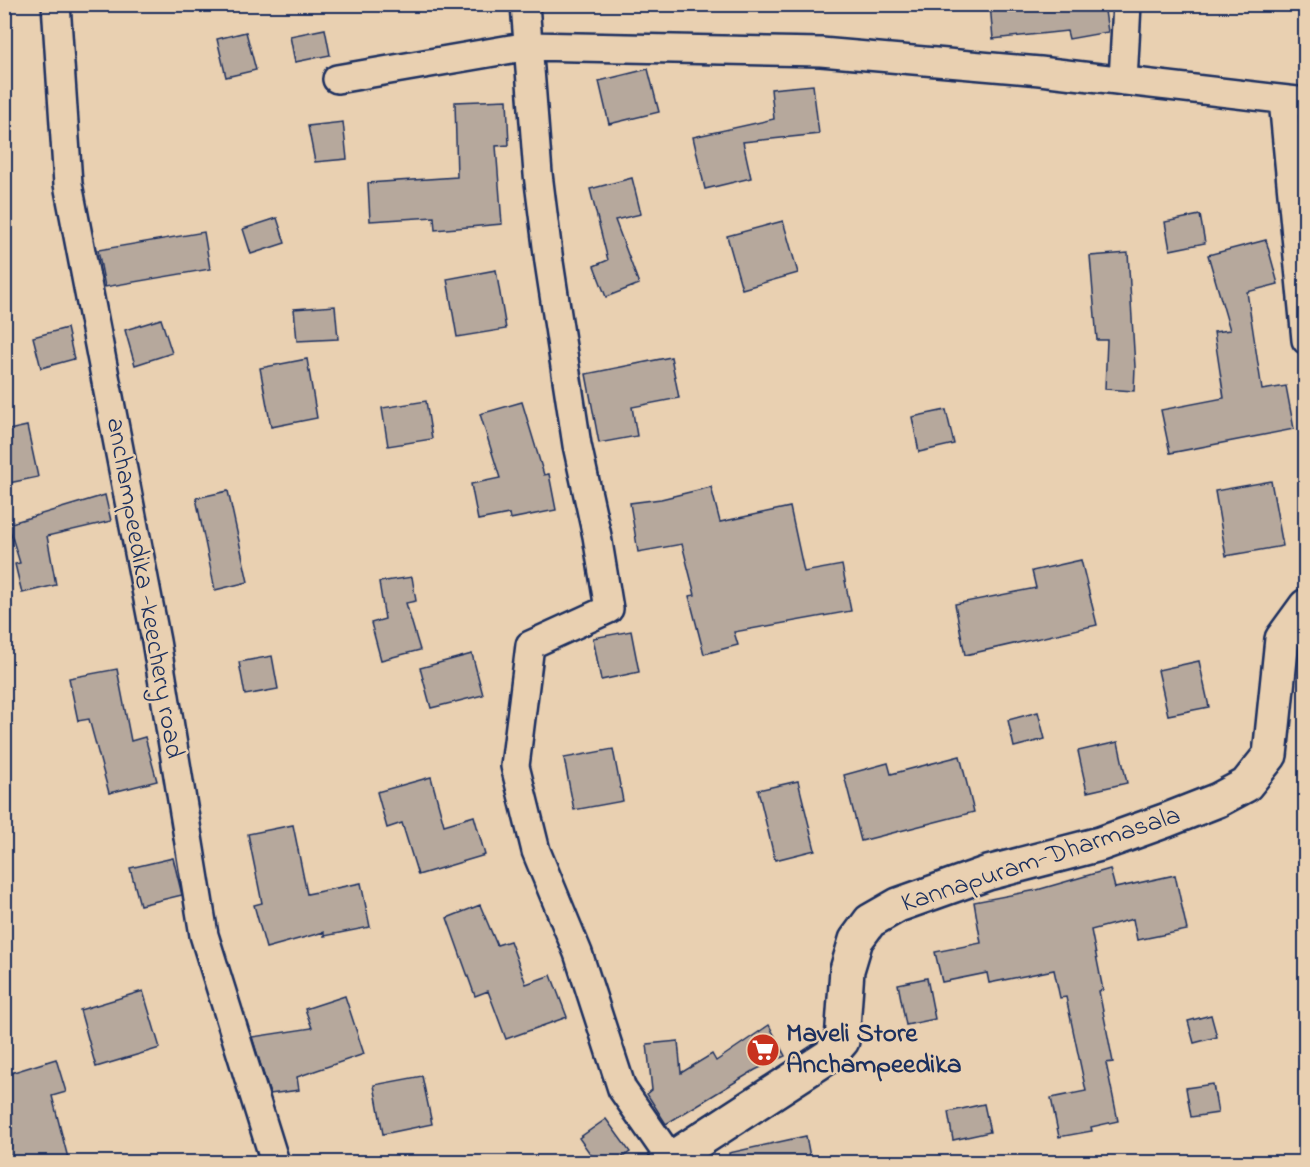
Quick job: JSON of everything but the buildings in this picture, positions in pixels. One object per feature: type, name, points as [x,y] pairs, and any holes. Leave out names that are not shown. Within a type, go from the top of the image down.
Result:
[{"type":"main road","name":"Kannapuram-Dharmasala","points":[[668,1160],[790,1083],[829,1056],[842,1041],[846,1020],[847,970],[856,940],[870,921],[898,905],[988,873],[1100,844],[1167,820],[1218,800],[1246,785],[1270,755],[1282,639],[1305,606]]},
{"type":"street","name":"anchampeedika -keechery road","points":[[56,4],[68,184],[156,641],[204,935],[274,1162]]},
{"type":"street","points":[[525,4],[538,174],[549,262],[577,445],[597,536],[609,609],[530,645],[515,766],[536,851],[578,953],[622,1089],[668,1160]]},
{"type":"street","points":[[1123,81],[1126,4]]},
{"type":"street","points":[[337,79],[529,46],[820,52],[1123,81],[1294,101],[1305,340]]},
{"type":"place","name":"Maveli Store Anchampeedika","points":[[763,1050]]}]
